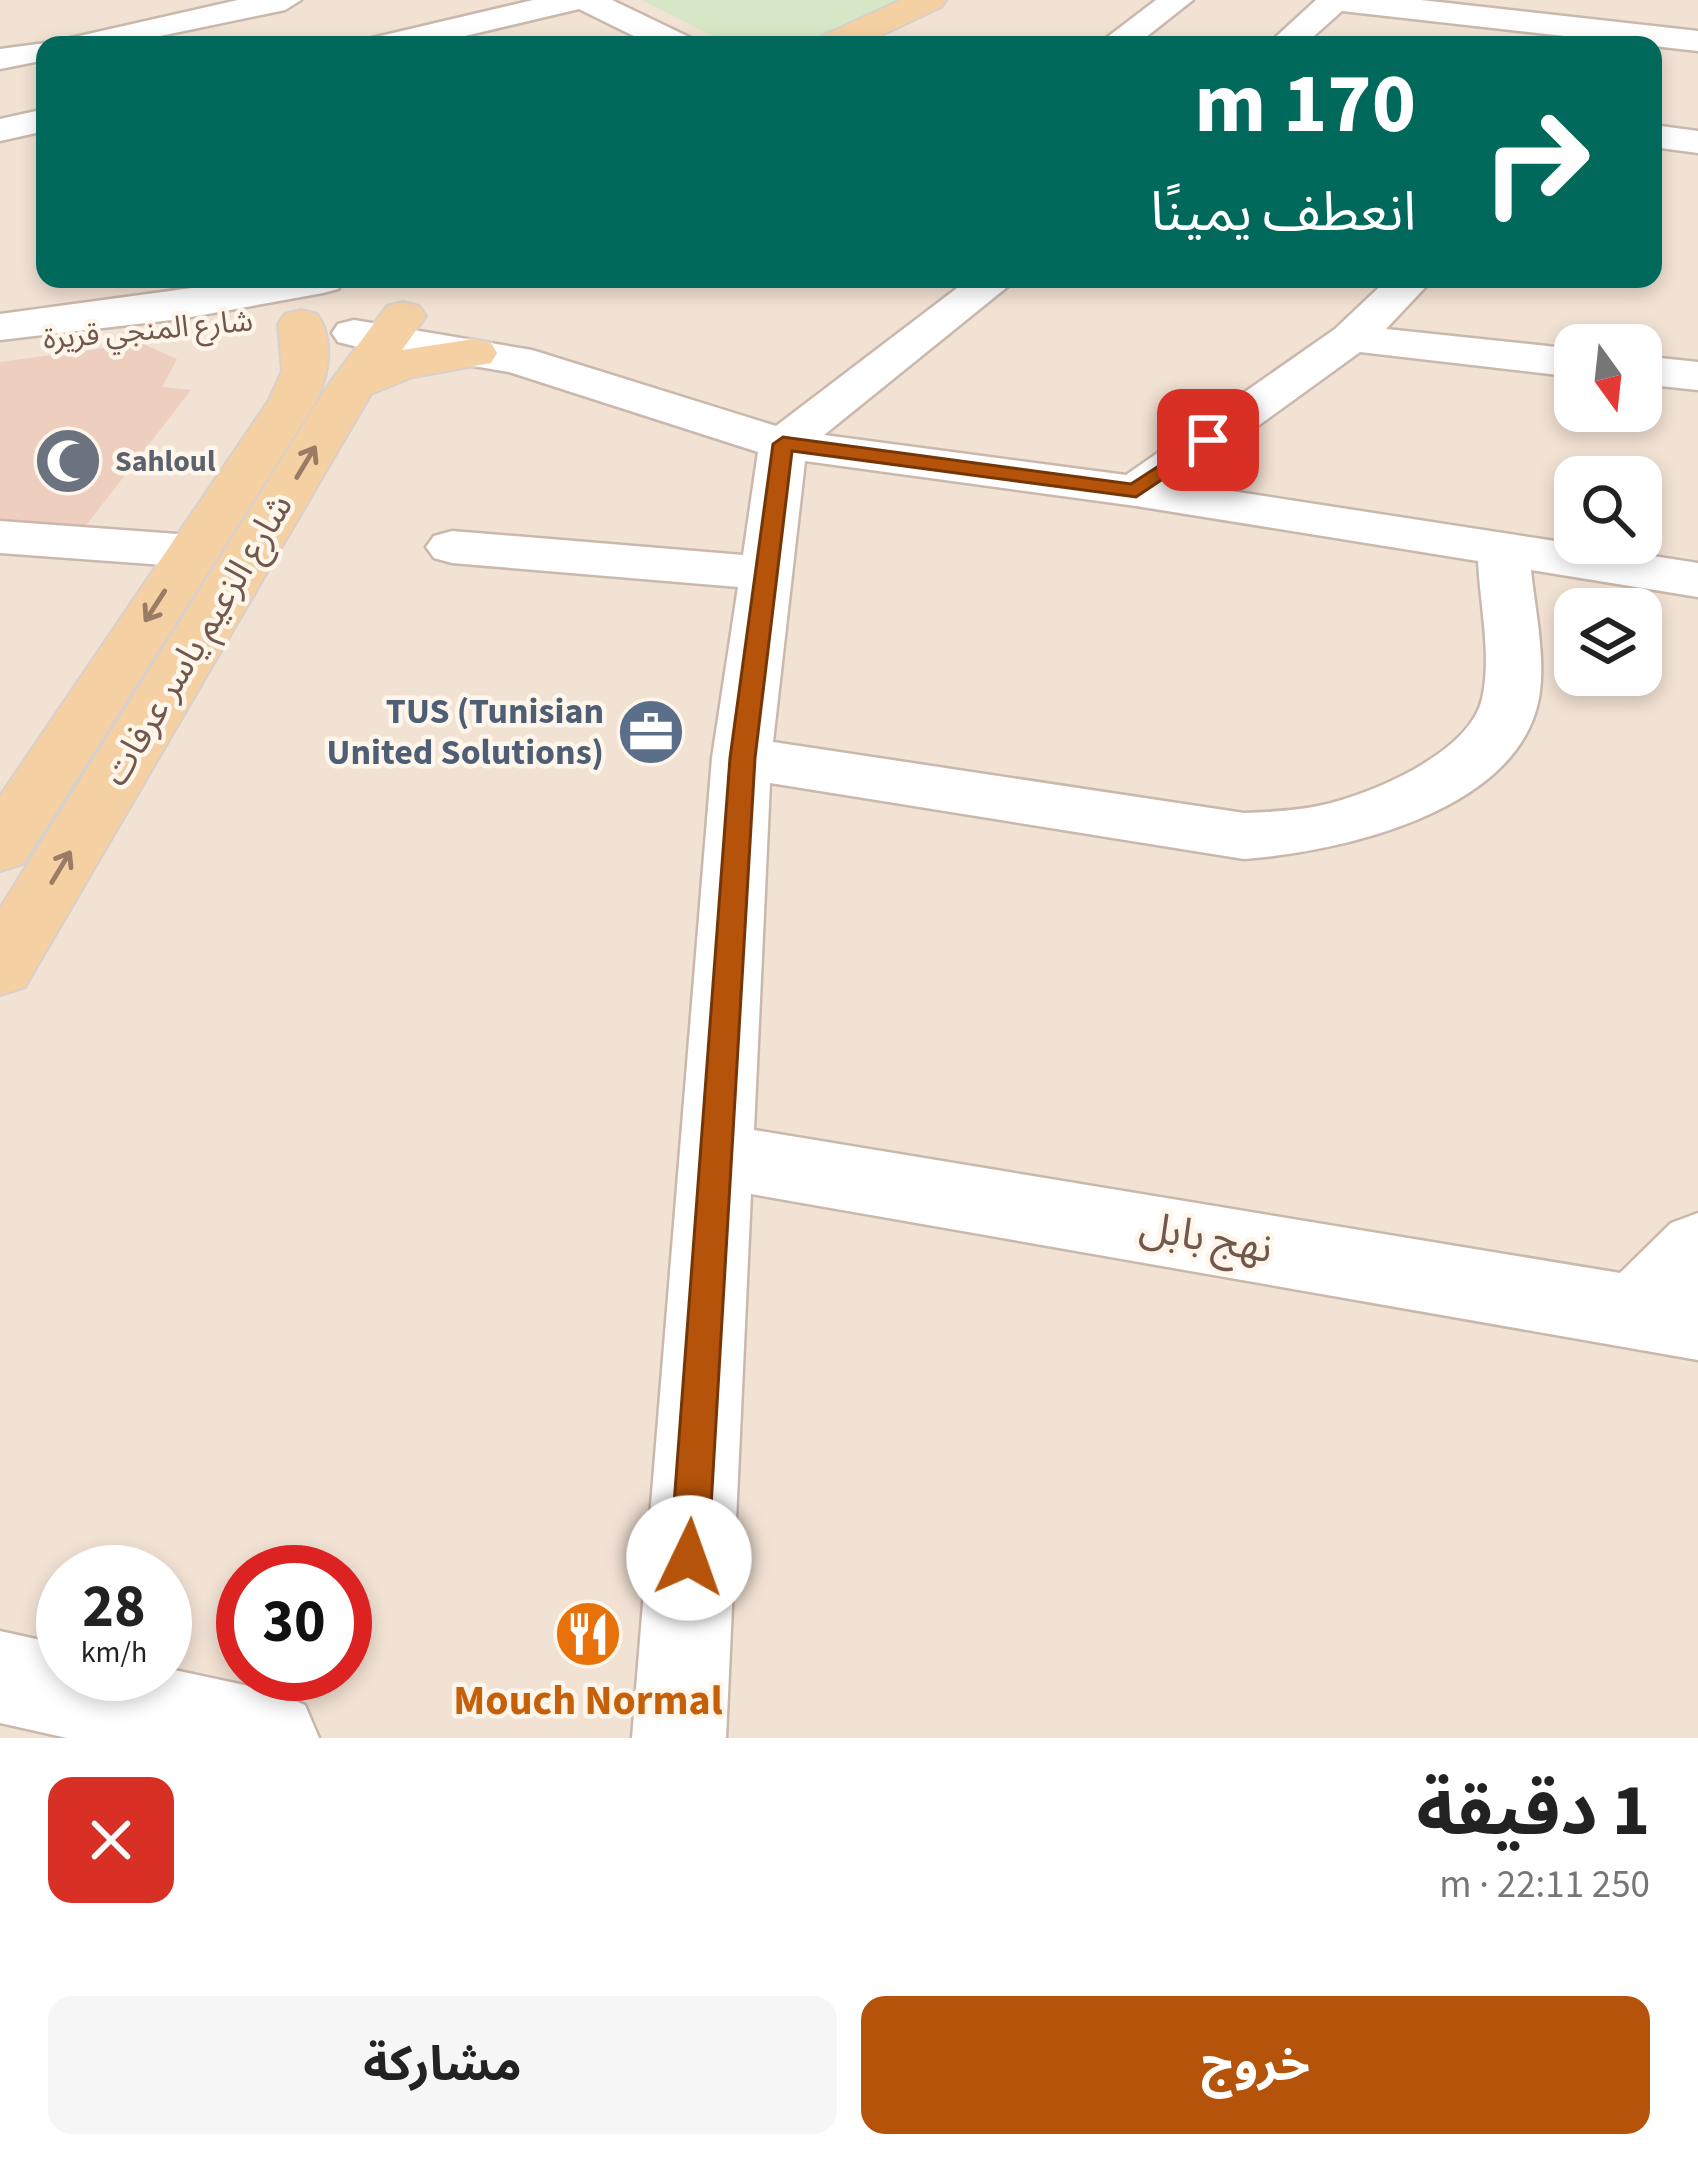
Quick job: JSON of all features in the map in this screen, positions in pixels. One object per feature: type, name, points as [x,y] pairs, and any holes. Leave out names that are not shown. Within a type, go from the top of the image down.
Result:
[{"type":"main road","points":[[857,36],[944,3]]},
{"type":"main road","points":[[892,36],[944,3]]},
{"type":"main road","points":[[366,311],[402,364],[495,356]]},
{"type":"main road","name":"شارع الزعيم ياسر عرفات","points":[[0,847],[293,400],[306,371],[366,311]]},
{"type":"main road","name":"شارع الزعيم ياسر عرفات","points":[[0,968],[366,311]]},
{"type":"street","points":[[111,36],[285,0]]},
{"type":"street","points":[[427,36],[575,0]]},
{"type":"street","points":[[586,0],[661,36]]},
{"type":"street","points":[[1127,36],[1177,0]]},
{"type":"street","points":[[1294,36],[1335,0],[1472,6],[1698,41]]},
{"type":"street","points":[[388,29],[419,36]]},
{"type":"street","points":[[0,59],[36,52]]},
{"type":"street","points":[[0,130],[36,122]]},
{"type":"street","points":[[1662,137],[1698,142]]},
{"type":"street","points":[[679,1738],[742,758],[783,444],[984,288]]},
{"type":"street","points":[[1136,491],[1351,338],[1403,288]]},
{"type":"street","name":"شارع المنجي قريرة","points":[[0,327],[180,306],[366,311]]},
{"type":"street","points":[[366,311],[495,356],[783,444],[1136,491],[1698,580]]},
{"type":"street","name":"شارع المنجي قريرة","points":[[0,343],[178,322],[366,311]]},
{"type":"street","points":[[1351,338],[1554,360]]},
{"type":"street","points":[[1662,372],[1698,376]]},
{"type":"street","points":[[0,537],[191,551]]},
{"type":"street","points":[[452,547],[766,573]]},
{"type":"street","points":[[742,758],[1244,836],[1324,828],[1382,810],[1475,759],[1503,725],[1511,698],[1503,551]]},
{"type":"street","name":"نهج بابل","points":[[713,1155],[1667,1317]]},
{"type":"street","points":[[1667,1317],[1698,1248]]},
{"type":"street","points":[[0,1677],[272,1738]]},
{"type":"shaded area","points":[[0,0],[1698,0],[1698,1738],[0,1738]]},
{"type":"green space","points":[[642,0],[900,0],[822,36],[712,36]]},
{"type":"building","name":"Sahloul","points":[[141,343],[177,359],[162,387],[191,390],[77,537],[0,531],[0,362]]},
{"type":"place","name":"Sahloul","points":[[68,461]]},
{"type":"place","name":"TUS (Tunisian United Solutions)","points":[[651,732]]},
{"type":"place","name":"Mouch Normal","points":[[588,1634]]},
{"type":"route","points":[[689,1558],[742,758],[783,444],[1136,491],[1208,440]]}]
